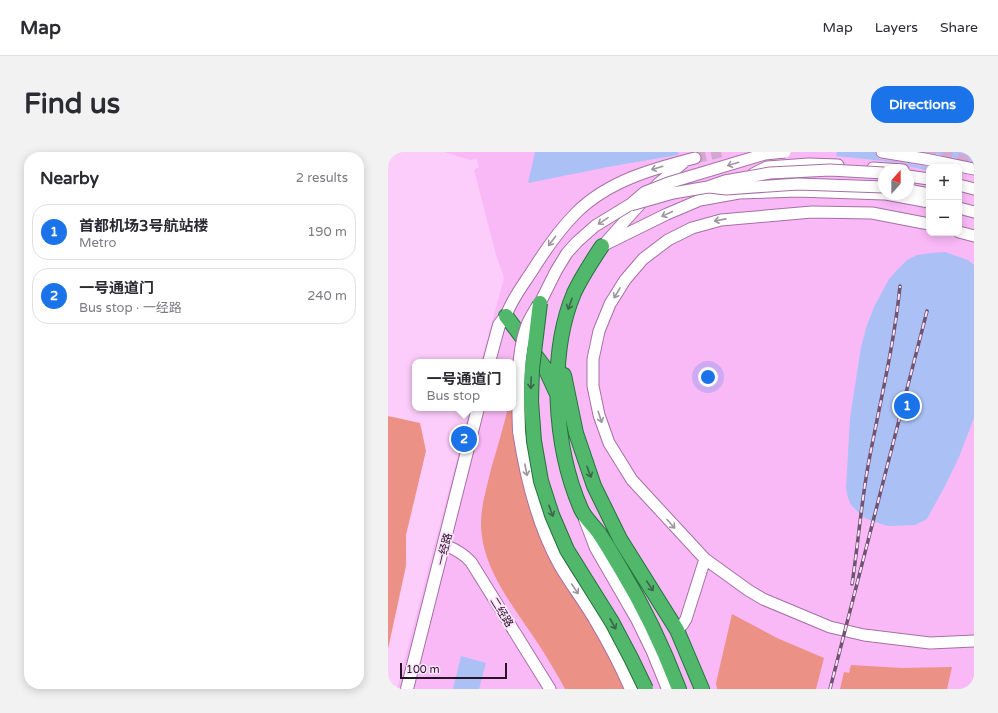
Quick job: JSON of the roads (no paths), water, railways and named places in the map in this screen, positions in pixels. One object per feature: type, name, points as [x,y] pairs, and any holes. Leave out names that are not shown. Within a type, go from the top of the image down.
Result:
[{"type":"highway","points":[[602,246],[575,292],[561,338],[558,376],[558,417],[563,451],[571,482],[582,510],[604,542],[641,604],[663,649],[679,689]]},
{"type":"highway","points":[[540,303],[532,369],[531,401],[533,431],[541,481],[555,522],[569,554],[612,622],[646,689]]},
{"type":"highway","points":[[506,316],[545,368],[558,399]]},
{"type":"highway","points":[[561,338],[565,377],[574,426],[591,479],[620,539],[677,630],[700,686]]},
{"type":"main road","points":[[540,303],[527,327],[521,358],[519,385],[519,431],[530,490],[551,546],[569,581],[600,629],[631,689]]},
{"type":"main road","points":[[491,359],[499,325],[506,316]]},
{"type":"main road","points":[[498,359],[506,327],[506,316]]},
{"type":"main road","name":"一经路","points":[[415,689],[477,411]]},
{"type":"main road","name":"一经路","points":[[407,689],[485,411]]},
{"type":"main road","points":[[582,510],[596,548],[640,625],[668,689]]},
{"type":"street","points":[[540,303],[556,271],[567,253],[577,242],[601,222],[627,206],[645,192],[765,154],[785,152]]},
{"type":"street","points":[[882,152],[925,159],[974,170]]},
{"type":"street","points":[[506,316],[511,303],[543,254],[556,236],[577,212],[599,194],[625,180],[648,171],[695,158],[685,161],[658,184],[602,246]]},
{"type":"street","points":[[602,246],[666,214],[700,200],[722,186],[767,168],[809,164],[878,168]]},
{"type":"street","points":[[627,206],[673,193],[722,182],[782,172],[830,170],[878,173]]},
{"type":"street","points":[[914,172],[926,173]]},
{"type":"street","points":[[914,177],[926,179]]},
{"type":"street","points":[[962,181],[974,183]]},
{"type":"street","points":[[705,187],[726,189],[798,184],[878,187]]},
{"type":"street","points":[[962,186],[974,189]]},
{"type":"street","points":[[700,200],[739,193],[797,190],[878,194]]},
{"type":"street","points":[[914,191],[926,193]]},
{"type":"street","points":[[914,199],[926,201]]},
{"type":"street","points":[[962,201],[974,204]]},
{"type":"street","points":[[962,209],[974,212]]},
{"type":"street","points":[[926,223],[872,213],[812,212],[721,220],[692,228],[668,240],[643,259],[625,280],[610,304],[599,331],[593,359],[592,386],[599,415],[609,443],[632,480],[705,559],[748,590],[763,599],[830,627],[864,635],[930,643],[974,641]]},
{"type":"street","points":[[962,233],[974,236]]},
{"type":"street","name":"二经路","points":[[448,546],[466,556],[471,562],[550,689]]},
{"type":"street","points":[[677,630],[686,619],[705,559]]},
{"type":"tunnel","points":[[695,158],[721,152]]},
{"type":"tunnel","points":[[925,152],[974,162]]},
{"type":"railway","points":[[852,584],[866,481],[890,354],[900,286]]},
{"type":"railway","points":[[830,689],[927,311]]},
{"type":"place","name":"首都机场3号航站楼","points":[[907,406]]},
{"type":"place","name":"一号通道门","points":[[464,439]]}]
